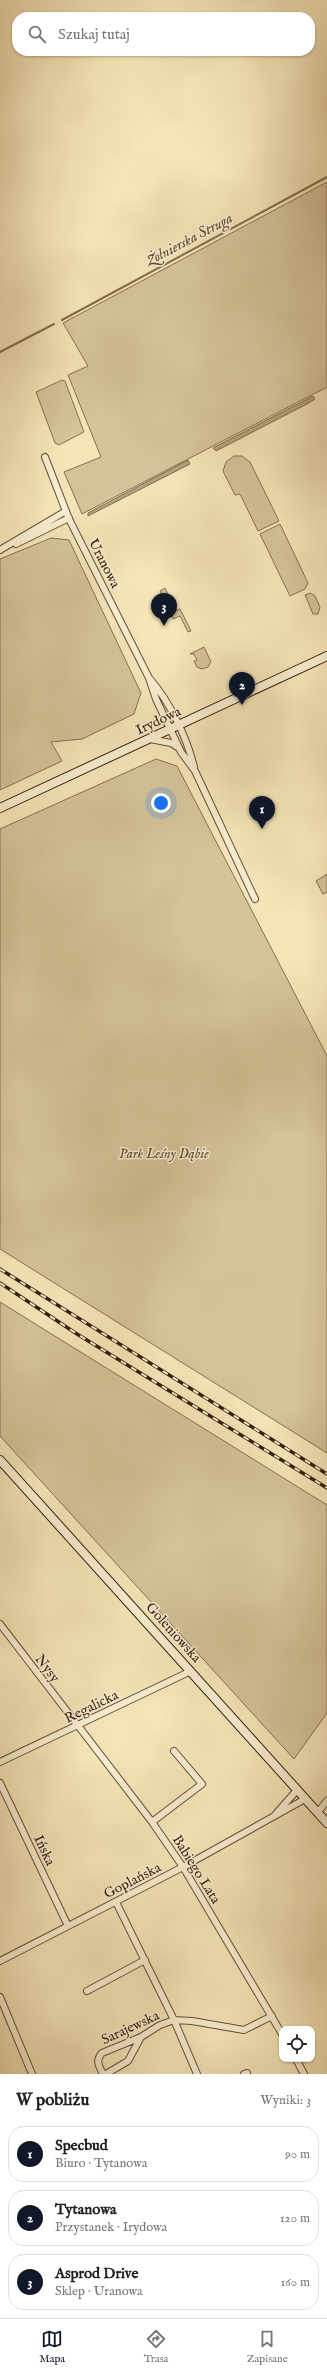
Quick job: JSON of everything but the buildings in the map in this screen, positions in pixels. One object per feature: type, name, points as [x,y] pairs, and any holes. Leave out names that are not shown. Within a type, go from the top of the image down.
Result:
[{"type":"street","name":"Uranowa","points":[[45,457],[69,518],[149,678],[157,687],[174,727]]},
{"type":"street","points":[[0,550],[66,511]]},
{"type":"street","points":[[0,550],[69,518]]},
{"type":"street","name":"Irydowa","points":[[0,808],[327,656]]},
{"type":"street","points":[[174,727],[181,752]]},
{"type":"street","points":[[174,727],[190,753],[195,771],[255,899]]},
{"type":"street","points":[[149,739],[171,743],[181,752],[195,771]]},
{"type":"street","name":"Goleniowska","points":[[0,1460],[327,1823]]},
{"type":"street","name":"Nysy","points":[[0,1624],[78,1726]]},
{"type":"street","name":"Regalicka","points":[[0,1762],[191,1671]]},
{"type":"street","name":"Babiego Lata","points":[[78,1726],[152,1822],[183,1867],[279,2029]]},
{"type":"street","points":[[152,1822],[202,1784],[174,1751]]},
{"type":"street","name":"Ińska","points":[[0,1783],[68,1926]]},
{"type":"street","name":"Goplańska","points":[[273,1817],[284,1802],[297,1790]]},
{"type":"street","name":"Goplańska","points":[[0,1961],[183,1867],[305,1799]]},
{"type":"street","points":[[317,1813],[327,1801]]},
{"type":"street","points":[[116,1902],[174,2020]]},
{"type":"street","points":[[87,1991],[145,1960]]},
{"type":"street","points":[[0,1997],[32,2074]]},
{"type":"street","name":"Sarajewska","points":[[105,2074],[98,2064],[98,2058],[102,2053],[141,2037],[160,2025],[174,2020],[192,2021],[244,2030],[272,2016]]},
{"type":"street","name":"Sarajewska","points":[[174,2020],[197,2074]]},
{"type":"street","points":[[105,2074],[128,2061],[141,2037]]},
{"type":"street","points":[[298,2062],[304,2074]]},
{"type":"green space","points":[[327,182],[327,387],[82,514],[64,472],[101,457],[68,375],[88,366],[63,323]]},
{"type":"green space","points":[[62,380],[65,381],[84,432],[59,445],[55,443],[36,392]]},
{"type":"green space","points":[[234,456],[242,456],[250,462],[279,521],[258,531],[240,494],[235,495],[223,471],[226,462]]},
{"type":"green space","points":[[280,524],[308,583],[305,589],[290,596],[260,534]]},
{"type":"green space","points":[[51,538],[69,540],[141,693],[134,714],[82,739],[51,742],[62,761],[0,790],[0,559]]},
{"type":"green space","points":[[165,588],[171,601],[167,604],[160,591]]},
{"type":"green space","points":[[310,593],[315,596],[320,607],[318,614],[313,614],[305,595]]},
{"type":"green space","points":[[180,609],[191,631],[188,632],[180,616],[173,619],[170,613]]},
{"type":"green space","points":[[204,647],[211,662],[208,667],[202,669],[197,667],[194,661],[197,660],[194,654],[190,654]]},
{"type":"green space","name":"Park Leśny Dąbie","points":[[156,759],[177,766],[327,1056],[327,1453],[0,1249],[0,829]]},
{"type":"green space","points":[[327,874],[327,892],[323,894],[316,881]]},
{"type":"green space","points":[[0,1302],[327,1505],[327,1713],[294,1759],[0,1436]]},
{"type":"shaded area","points":[[313,396],[315,399],[307,404],[216,451],[213,448]]},
{"type":"shaded area","points":[[188,460],[190,464],[88,516],[88,513]]},
{"type":"waterway","name":"Żołnierska Struga","points":[[62,320],[327,177]]},
{"type":"waterway","name":"Żołnierska Struga","points":[[0,352],[54,324]]},
{"type":"railway","points":[[0,1269],[327,1474]]},
{"type":"railway","points":[[0,1283],[77,1334],[327,1488]]},
{"type":"place","name":"Asprod Drive","points":[[164,626]]},
{"type":"place","name":"Tytanowa","points":[[242,705]]},
{"type":"place","name":"Specbud","points":[[262,829]]}]
